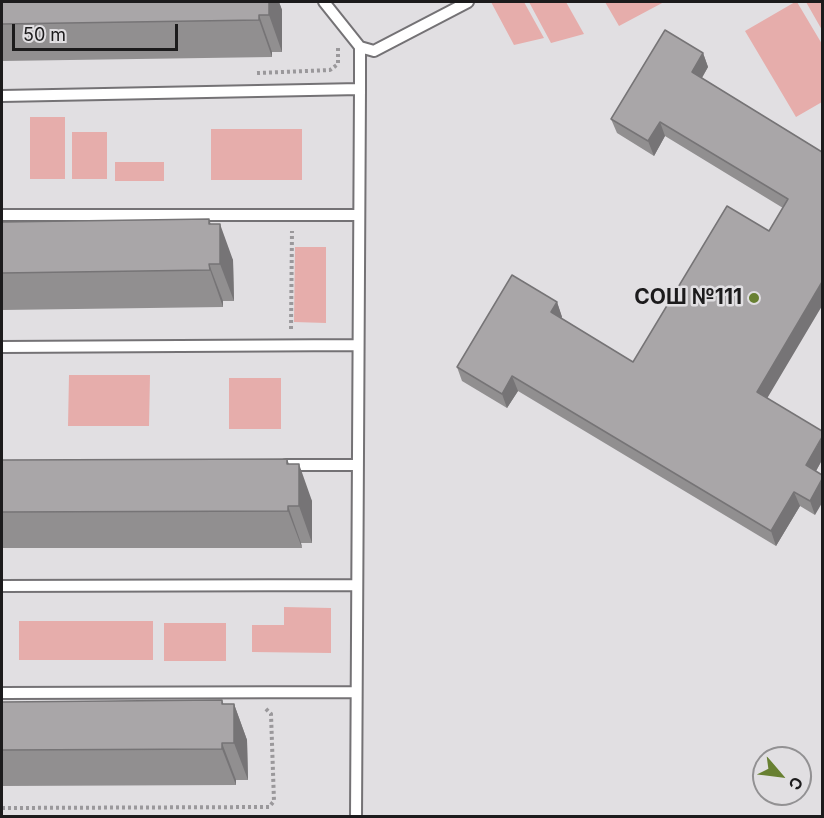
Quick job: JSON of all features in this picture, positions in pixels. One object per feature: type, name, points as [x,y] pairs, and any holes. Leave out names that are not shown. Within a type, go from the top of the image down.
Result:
[{"type":"lane","points":[[324,2],[360,47],[374,51],[468,2]]},
{"type":"lane","points":[[356,816],[360,47]]},
{"type":"lane","points":[[2,96],[360,89]]},
{"type":"lane","points":[[2,215],[359,215]]},
{"type":"lane","points":[[2,347],[358,345]]},
{"type":"lane","points":[[272,465],[358,465]]},
{"type":"lane","points":[[2,586],[357,585]]},
{"type":"lane","points":[[2,693],[356,692]]},
{"type":"path","points":[[248,73],[330,70],[338,64],[337,41]]},
{"type":"path","points":[[291,332],[292,231]]},
{"type":"path","points":[[2,808],[269,807],[274,801],[271,714],[265,708],[253,708]]},
{"type":"shaded area","points":[[491,2],[524,2],[544,38],[514,45]]},
{"type":"shaded area","points":[[529,2],[566,2],[584,34],[551,43]]},
{"type":"shaded area","points":[[605,2],[664,2],[619,26]]},
{"type":"shaded area","points":[[795,2],[822,44],[822,102],[796,117],[745,31]]},
{"type":"shaded area","points":[[806,2],[822,2],[822,30]]},
{"type":"shaded area","points":[[30,117],[65,117],[65,179],[30,179]]},
{"type":"shaded area","points":[[211,129],[302,129],[302,180],[211,180]]},
{"type":"shaded area","points":[[72,132],[107,132],[107,179],[72,179]]},
{"type":"shaded area","points":[[115,162],[164,162],[164,181],[115,181]]},
{"type":"shaded area","points":[[295,247],[326,247],[326,323],[294,322]]},
{"type":"shaded area","points":[[69,375],[150,375],[149,426],[68,426]]},
{"type":"shaded area","points":[[229,378],[281,378],[281,429],[229,429]]},
{"type":"shaded area","points":[[284,607],[331,608],[331,653],[252,652],[252,625],[284,625]]},
{"type":"shaded area","points":[[19,621],[153,621],[153,660],[19,660]]},
{"type":"shaded area","points":[[164,623],[226,623],[226,661],[164,661]]},
{"type":"building","points":[[2,2],[269,2],[269,15],[259,15],[259,20],[2,24]]},
{"type":"building","name":"СОШ №111","points":[[665,30],[703,53],[692,72],[822,152],[822,282],[757,392],[822,431],[822,437],[806,465],[822,475],[822,479],[810,501],[794,492],[771,531],[512,376],[502,394],[457,367],[512,275],[557,302],[551,312],[633,362],[727,206],[769,231],[788,199],[660,122],[648,141],[611,119]]},
{"type":"building","points":[[209,219],[209,224],[220,224],[220,264],[209,264],[210,270],[2,273],[2,222]]},
{"type":"building","points":[[287,459],[287,464],[299,464],[299,506],[288,506],[288,511],[2,512],[2,460]]},
{"type":"building","points":[[222,700],[222,704],[234,704],[234,743],[222,743],[222,749],[2,750],[2,702]]},
{"type":"place","name":"СОШ №111","points":[[754,298]]}]
